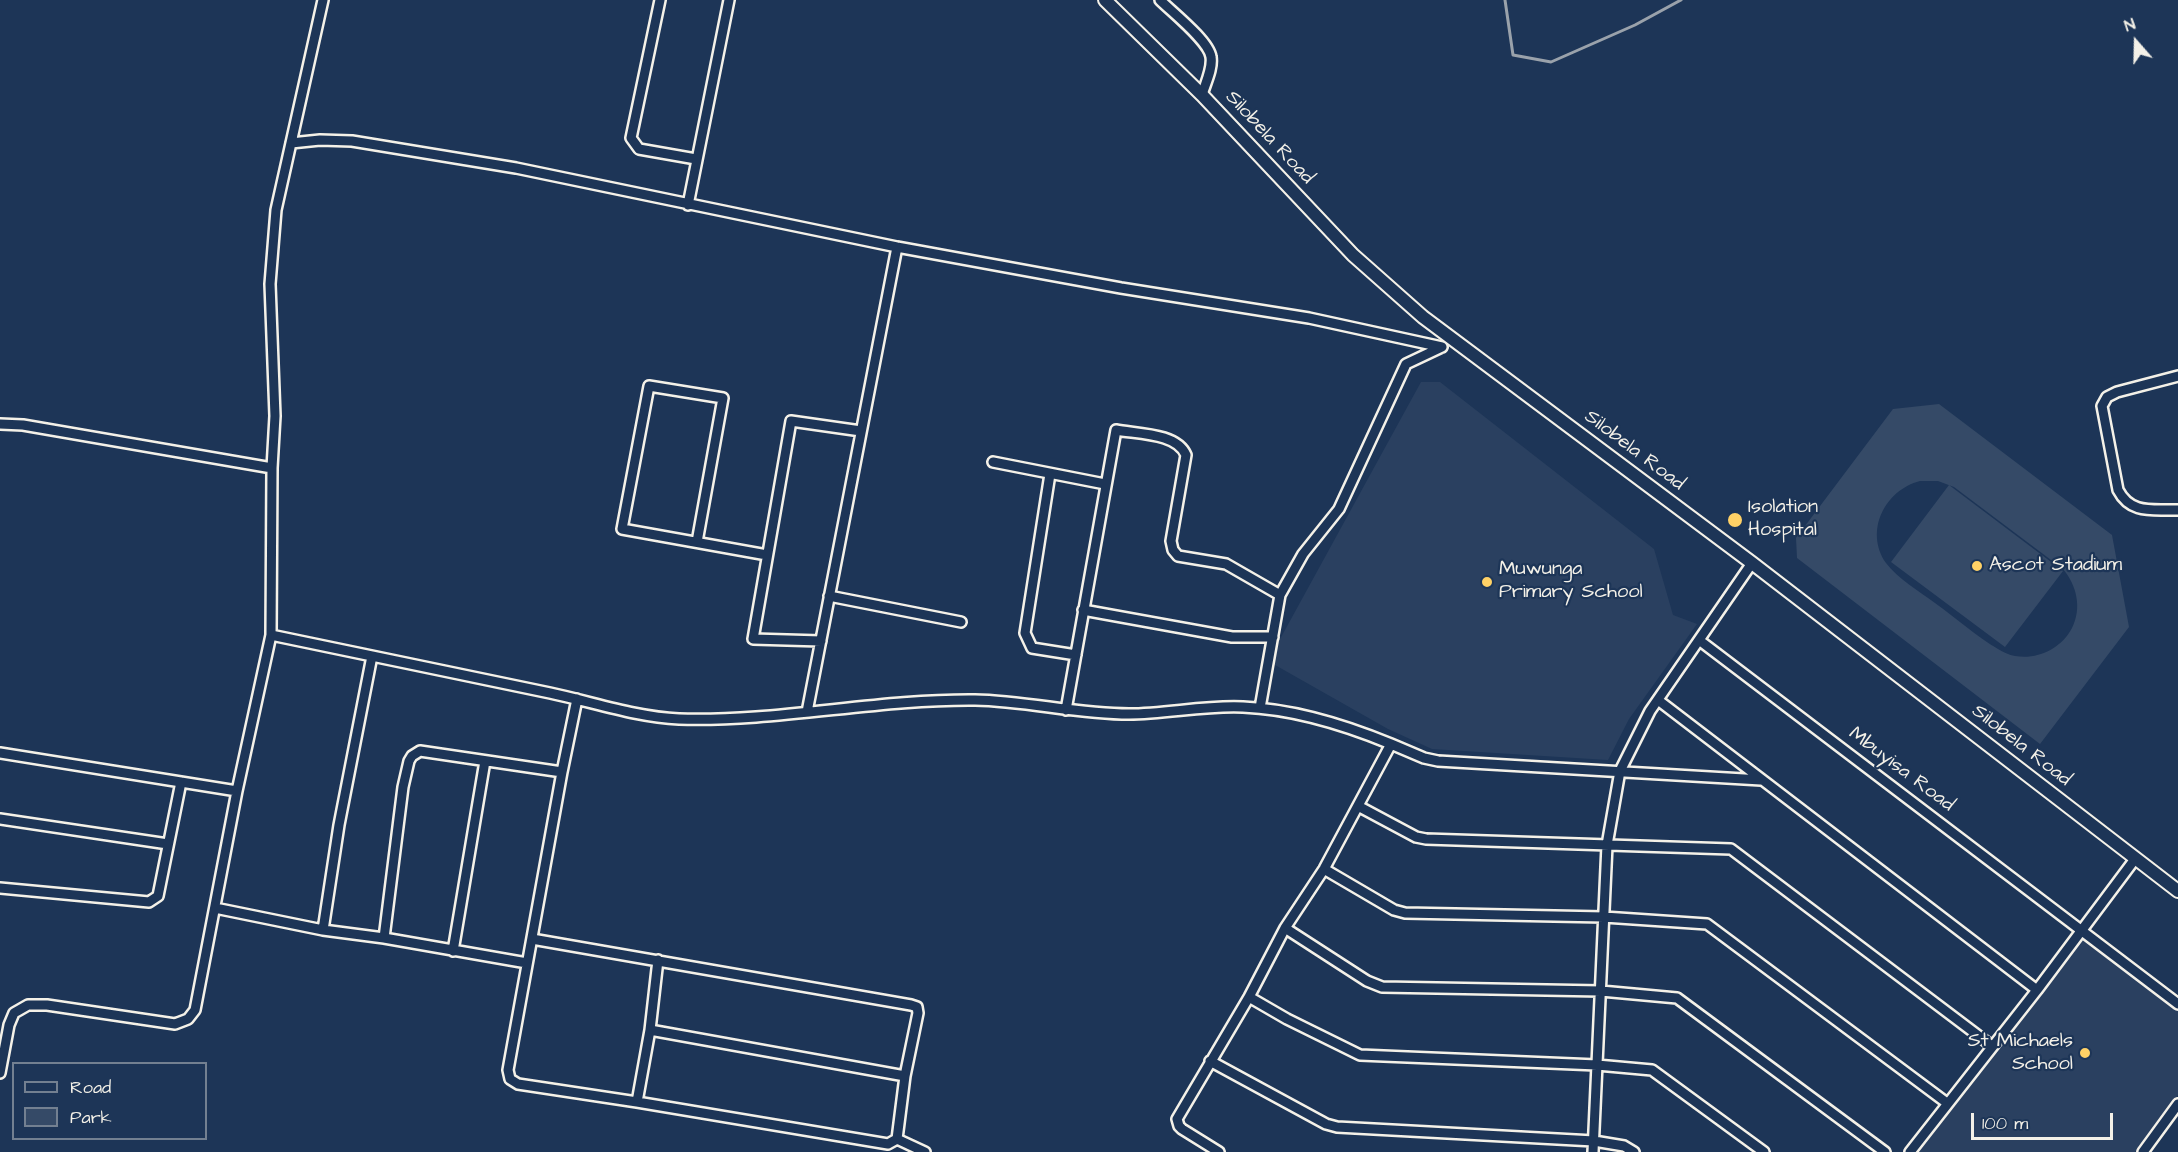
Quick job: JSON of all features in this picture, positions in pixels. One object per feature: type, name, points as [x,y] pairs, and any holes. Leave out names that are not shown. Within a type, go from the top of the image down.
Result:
[{"type":"street","points":[[0,1073],[9,1025],[14,1013],[28,1005],[47,1005],[175,1024],[188,1019],[195,1010],[237,791],[271,635],[272,468],[275,416],[270,284],[276,210],[322,0]]},
{"type":"street","points":[[660,0],[632,138],[639,149],[696,159]]},
{"type":"street","points":[[688,205],[729,0]]},
{"type":"street","points":[[1160,0],[1203,42],[1210,52],[1211,63],[1202,94]]},
{"type":"street","name":"Silobela Road","points":[[1110,1],[1202,94],[1353,255],[1423,316],[1752,562],[2178,891]]},
{"type":"street","points":[[291,143],[320,140],[352,141],[516,168],[897,248],[1121,288],[1309,318],[1442,347]]},
{"type":"street","points":[[807,711],[897,248]]},
{"type":"street","points":[[1260,708],[1280,596],[1303,554],[1339,509],[1406,364],[1455,341]]},
{"type":"street","points":[[2178,376],[2117,392],[2107,397],[2102,406],[2118,490],[2123,500],[2133,507],[2178,510]]},
{"type":"street","points":[[697,542],[723,398],[649,386],[622,529],[767,555]]},
{"type":"street","points":[[820,641],[753,639],[791,421],[861,431]]},
{"type":"street","points":[[0,424],[23,424],[272,468]]},
{"type":"street","points":[[1066,710],[1116,430],[1173,439],[1183,447],[1186,455],[1171,541],[1173,550],[1178,556],[1226,564],[1280,596]]},
{"type":"street","points":[[993,462],[1105,484]]},
{"type":"street","points":[[1050,474],[1025,633],[1032,648],[1076,656]]},
{"type":"street","points":[[1593,1152],[1607,845],[1620,771],[1642,724],[1752,562]]},
{"type":"street","points":[[829,596],[961,622]]},
{"type":"street","points":[[1083,610],[1232,637],[1273,637]]},
{"type":"street","points":[[271,635],[577,699],[628,712],[677,719],[727,718],[975,700],[1127,714],[1241,706],[1328,721],[1424,758],[1438,761],[1761,780]]},
{"type":"street","name":"Mbuyisa Road","points":[[1700,640],[2178,1004]]},
{"type":"street","points":[[323,930],[339,825],[372,656]]},
{"type":"street","points":[[577,699],[508,1070],[510,1079],[518,1084],[888,1144],[897,1139]]},
{"type":"street","points":[[1658,700],[2037,990]]},
{"type":"street","points":[[1220,1152],[1182,1129],[1178,1119],[1210,1061],[1250,997],[1285,928],[1324,869],[1391,744]]},
{"type":"street","points":[[384,938],[403,787],[412,756],[420,751],[562,772]]},
{"type":"street","points":[[0,753],[237,791]]},
{"type":"street","points":[[453,951],[485,761]]},
{"type":"street","points":[[0,888],[149,902],[158,896],[181,782]]},
{"type":"street","points":[[1358,806],[1421,838],[1735,851],[1992,1046]]},
{"type":"street","points":[[0,819],[168,844]]},
{"type":"street","points":[[1910,1152],[2037,990],[2135,859]]},
{"type":"street","points":[[1324,869],[1394,910],[1405,913],[1604,917],[1707,924],[1947,1103]]},
{"type":"street","points":[[215,908],[323,930],[384,938],[527,963]]},
{"type":"street","points":[[1285,928],[1367,981],[1382,987],[1600,991],[1672,997],[1681,1000],[1885,1152]]},
{"type":"street","points":[[532,939],[917,1007],[897,1139]]},
{"type":"street","points":[[637,1102],[650,1030],[658,960]]},
{"type":"street","points":[[1250,997],[1287,1019],[1360,1056],[1597,1065],[1652,1070],[1764,1152]]},
{"type":"street","points":[[650,1030],[906,1076]]},
{"type":"street","points":[[1210,1061],[1326,1124],[1337,1127],[1594,1141],[1624,1146],[1634,1152]]},
{"type":"street","points":[[2143,1152],[2178,1104]]},
{"type":"street","points":[[897,1139],[925,1152]]},
{"type":"shaded area","name":"Muwunga Primary School","points":[[1421,382],[1440,382],[1654,549],[1673,615],[1697,624],[1629,719],[1608,760],[1432,749],[1388,729],[1268,661]]},
{"type":"shaded area","name":"St Michaels School","points":[[2082,938],[2178,1011],[2178,1095],[2135,1152],[1916,1152]]},
{"type":"green space","points":[[1939,404],[2112,535],[2129,627],[2040,744],[1797,558],[1796,538],[1893,409]],"holes":[[[1920,481],[1938,481],[1954,487],[2063,569],[2075,590],[2077,613],[2072,628],[2062,642],[2048,651],[2032,656],[2015,656],[2004,652],[1909,584],[1886,563],[1877,538],[1878,525],[1888,502],[1908,486]]]},
{"type":"green space","name":"Ascot Stadium","points":[[1949,485],[2063,571],[2005,647],[1891,562]]},
{"type":"waterway","points":[[1505,0],[1513,55],[1551,62],[1635,25],[1681,0]]},
{"type":"place","name":"Isolation Hospital","points":[[1735,520]]},
{"type":"place","name":"Ascot Stadium","points":[[1977,566]]},
{"type":"place","name":"Muwunga Primary School","points":[[1487,582]]},
{"type":"place","name":"St Michaels School","points":[[2085,1053]]}]
